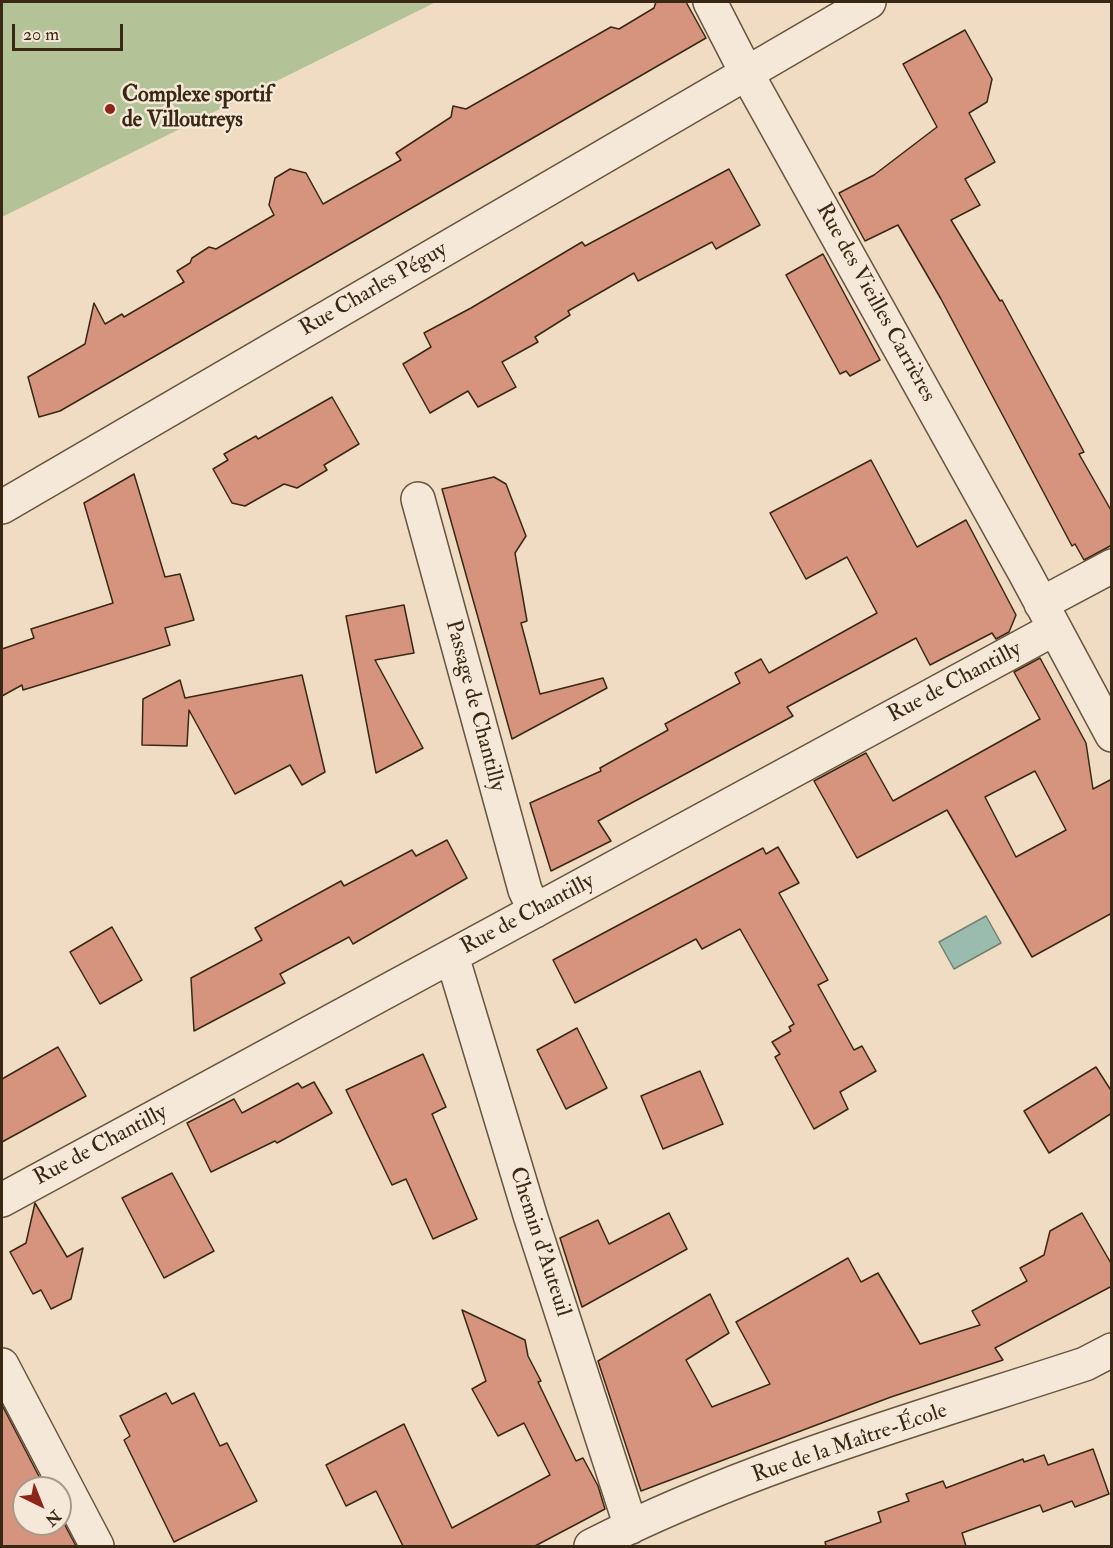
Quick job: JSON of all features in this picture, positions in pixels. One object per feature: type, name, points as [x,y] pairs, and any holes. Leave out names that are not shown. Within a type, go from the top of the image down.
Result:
[{"type":"street","name":"Rue des Vieilles Carrières","points":[[710,2],[747,74],[1112,735]]},
{"type":"street","name":"Rue Charles Péguy","points":[[2,507],[869,2]]},
{"type":"street","name":"Passage de Chantilly","points":[[418,499],[500,802],[525,890],[535,911]]},
{"type":"street","points":[[1048,616],[1112,566]]},
{"type":"street","name":"Rue de Chantilly","points":[[2,1200],[535,911],[1048,616]]},
{"type":"street","name":"Chemin d'Auteuil","points":[[452,956],[530,1215],[631,1527]]},
{"type":"street","name":"Rue de la Maître-École","points":[[591,1546],[631,1527],[752,1478],[1085,1364],[1112,1350]]},
{"type":"street","points":[[2,1365],[97,1546]]},
{"type":"shaded area","name":"Complexe sportif de Villoutreys","points":[[2,2],[436,2],[2,217]]},
{"type":"shaded area","points":[[986,916],[1001,943],[954,969],[939,942]]},
{"type":"building","points":[[656,2],[686,2],[706,38],[60,411],[39,417],[28,377],[85,344],[94,303],[105,324],[122,314],[124,317],[184,282],[177,271],[190,263],[192,258],[209,247],[216,249],[274,215],[269,205],[275,178],[290,169],[306,173],[323,204],[401,160],[396,153],[451,117],[453,106],[466,109],[611,27],[619,29],[654,8]]},
{"type":"building","points":[[965,30],[992,79],[987,102],[969,113],[995,162],[965,179],[980,205],[951,220],[1000,301],[1002,300],[1084,452],[1079,454],[1112,512],[1112,545],[1084,560],[1075,544],[1072,546],[941,299],[898,225],[865,241],[839,193],[874,175],[937,127],[903,64]]},
{"type":"building","points":[[729,169],[760,225],[716,249],[712,242],[638,281],[634,273],[568,311],[570,315],[535,337],[538,342],[502,362],[516,387],[478,407],[468,391],[430,413],[403,364],[431,347],[424,333],[582,242],[585,246]]},
{"type":"building","points":[[823,254],[880,360],[850,376],[846,371],[840,374],[786,275]]},
{"type":"building","points":[[332,397],[359,444],[324,465],[327,470],[297,488],[284,484],[245,506],[232,503],[213,469],[228,460],[224,454],[256,436],[258,439]]},
{"type":"building","points":[[871,460],[917,547],[966,520],[1016,615],[1009,632],[996,639],[992,633],[930,665],[916,638],[787,707],[793,716],[598,821],[611,841],[551,871],[530,803],[601,771],[600,768],[668,730],[665,724],[740,683],[735,673],[761,659],[769,673],[877,613],[847,557],[806,579],[770,513]]},
{"type":"building","points":[[134,474],[165,577],[180,574],[194,620],[165,628],[170,645],[23,690],[22,685],[2,696],[2,649],[34,638],[31,629],[113,603],[84,503]]},
{"type":"building","points":[[494,477],[506,484],[526,536],[515,553],[527,621],[521,623],[540,694],[603,678],[607,688],[512,739],[442,489]]},
{"type":"building","points":[[404,605],[414,653],[375,660],[423,748],[376,773],[346,616]]},
{"type":"building","points":[[1040,658],[1086,743],[1093,789],[1112,779],[1112,913],[1032,957],[947,810],[857,858],[814,781],[866,753],[893,801],[1040,719],[1014,672]],"holes":[[[1035,771],[1066,830],[1016,857],[985,797]]]},
{"type":"building","points":[[302,675],[325,772],[302,785],[290,765],[235,794],[189,710],[187,746],[142,745],[143,699],[180,680],[185,698]]},
{"type":"building","points":[[447,840],[467,878],[353,944],[349,937],[280,974],[285,983],[194,1031],[191,978],[262,940],[255,928],[341,881],[344,886],[412,850],[416,856]]},
{"type":"building","points":[[778,847],[799,883],[779,893],[828,980],[818,985],[854,1050],[862,1046],[876,1071],[840,1092],[848,1109],[814,1129],[775,1057],[780,1054],[772,1042],[791,1031],[789,1027],[794,1024],[740,929],[702,949],[696,939],[575,1003],[553,960],[763,848],[766,854]]},
{"type":"building","points":[[112,927],[142,980],[100,1004],[70,952]]},
{"type":"building","points":[[577,1028],[607,1088],[566,1109],[537,1050]]},
{"type":"building","points":[[58,1047],[86,1096],[2,1142],[2,1079]]},
{"type":"building","points":[[423,1054],[446,1107],[432,1114],[477,1219],[433,1239],[406,1179],[392,1185],[346,1090]]},
{"type":"building","points":[[1096,1067],[1112,1092],[1112,1113],[1049,1153],[1024,1111]]},
{"type":"building","points":[[700,1071],[723,1124],[663,1149],[641,1096]]},
{"type":"building","points":[[314,1082],[332,1113],[277,1143],[275,1141],[211,1172],[187,1123],[234,1099],[242,1113],[298,1083],[302,1088]]},
{"type":"building","points":[[172,1173],[214,1251],[164,1278],[122,1198]]},
{"type":"building","points":[[35,1203],[67,1257],[83,1248],[71,1299],[51,1309],[41,1290],[33,1294],[10,1252],[26,1243]]},
{"type":"building","points":[[669,1213],[687,1249],[582,1307],[560,1238],[598,1220],[609,1244]]},
{"type":"building","points":[[1082,1213],[1112,1265],[1112,1286],[995,1348],[1003,1360],[891,1397],[641,1491],[598,1361],[710,1294],[729,1333],[686,1360],[712,1407],[770,1384],[736,1322],[848,1258],[861,1282],[878,1273],[920,1344],[980,1325],[972,1311],[1027,1281],[1020,1268],[1044,1255],[1050,1231]]},
{"type":"building","points":[[462,1310],[525,1340],[528,1356],[541,1381],[538,1382],[576,1461],[583,1458],[598,1486],[605,1509],[535,1546],[403,1546],[376,1491],[346,1506],[326,1465],[404,1424],[452,1528],[550,1475],[524,1423],[498,1436],[472,1389],[486,1381]]},
{"type":"building","points":[[166,1393],[172,1404],[194,1393],[220,1446],[227,1443],[257,1501],[174,1542],[124,1440],[130,1436],[120,1416]]},
{"type":"building","points":[[2,1405],[39,1476],[12,1476],[12,1536],[71,1536],[76,1546],[2,1546]]},
{"type":"building","points":[[1093,1449],[1109,1494],[1075,1507],[1072,1501],[1043,1512],[1040,1505],[962,1533],[966,1546],[826,1546],[825,1542],[881,1522],[878,1512],[909,1501],[906,1494],[943,1481],[946,1488],[1023,1459],[1024,1462],[1044,1455],[1048,1465]]},
{"type":"place","name":"Complexe sportif de Villoutreys","points":[[110,109]]}]
